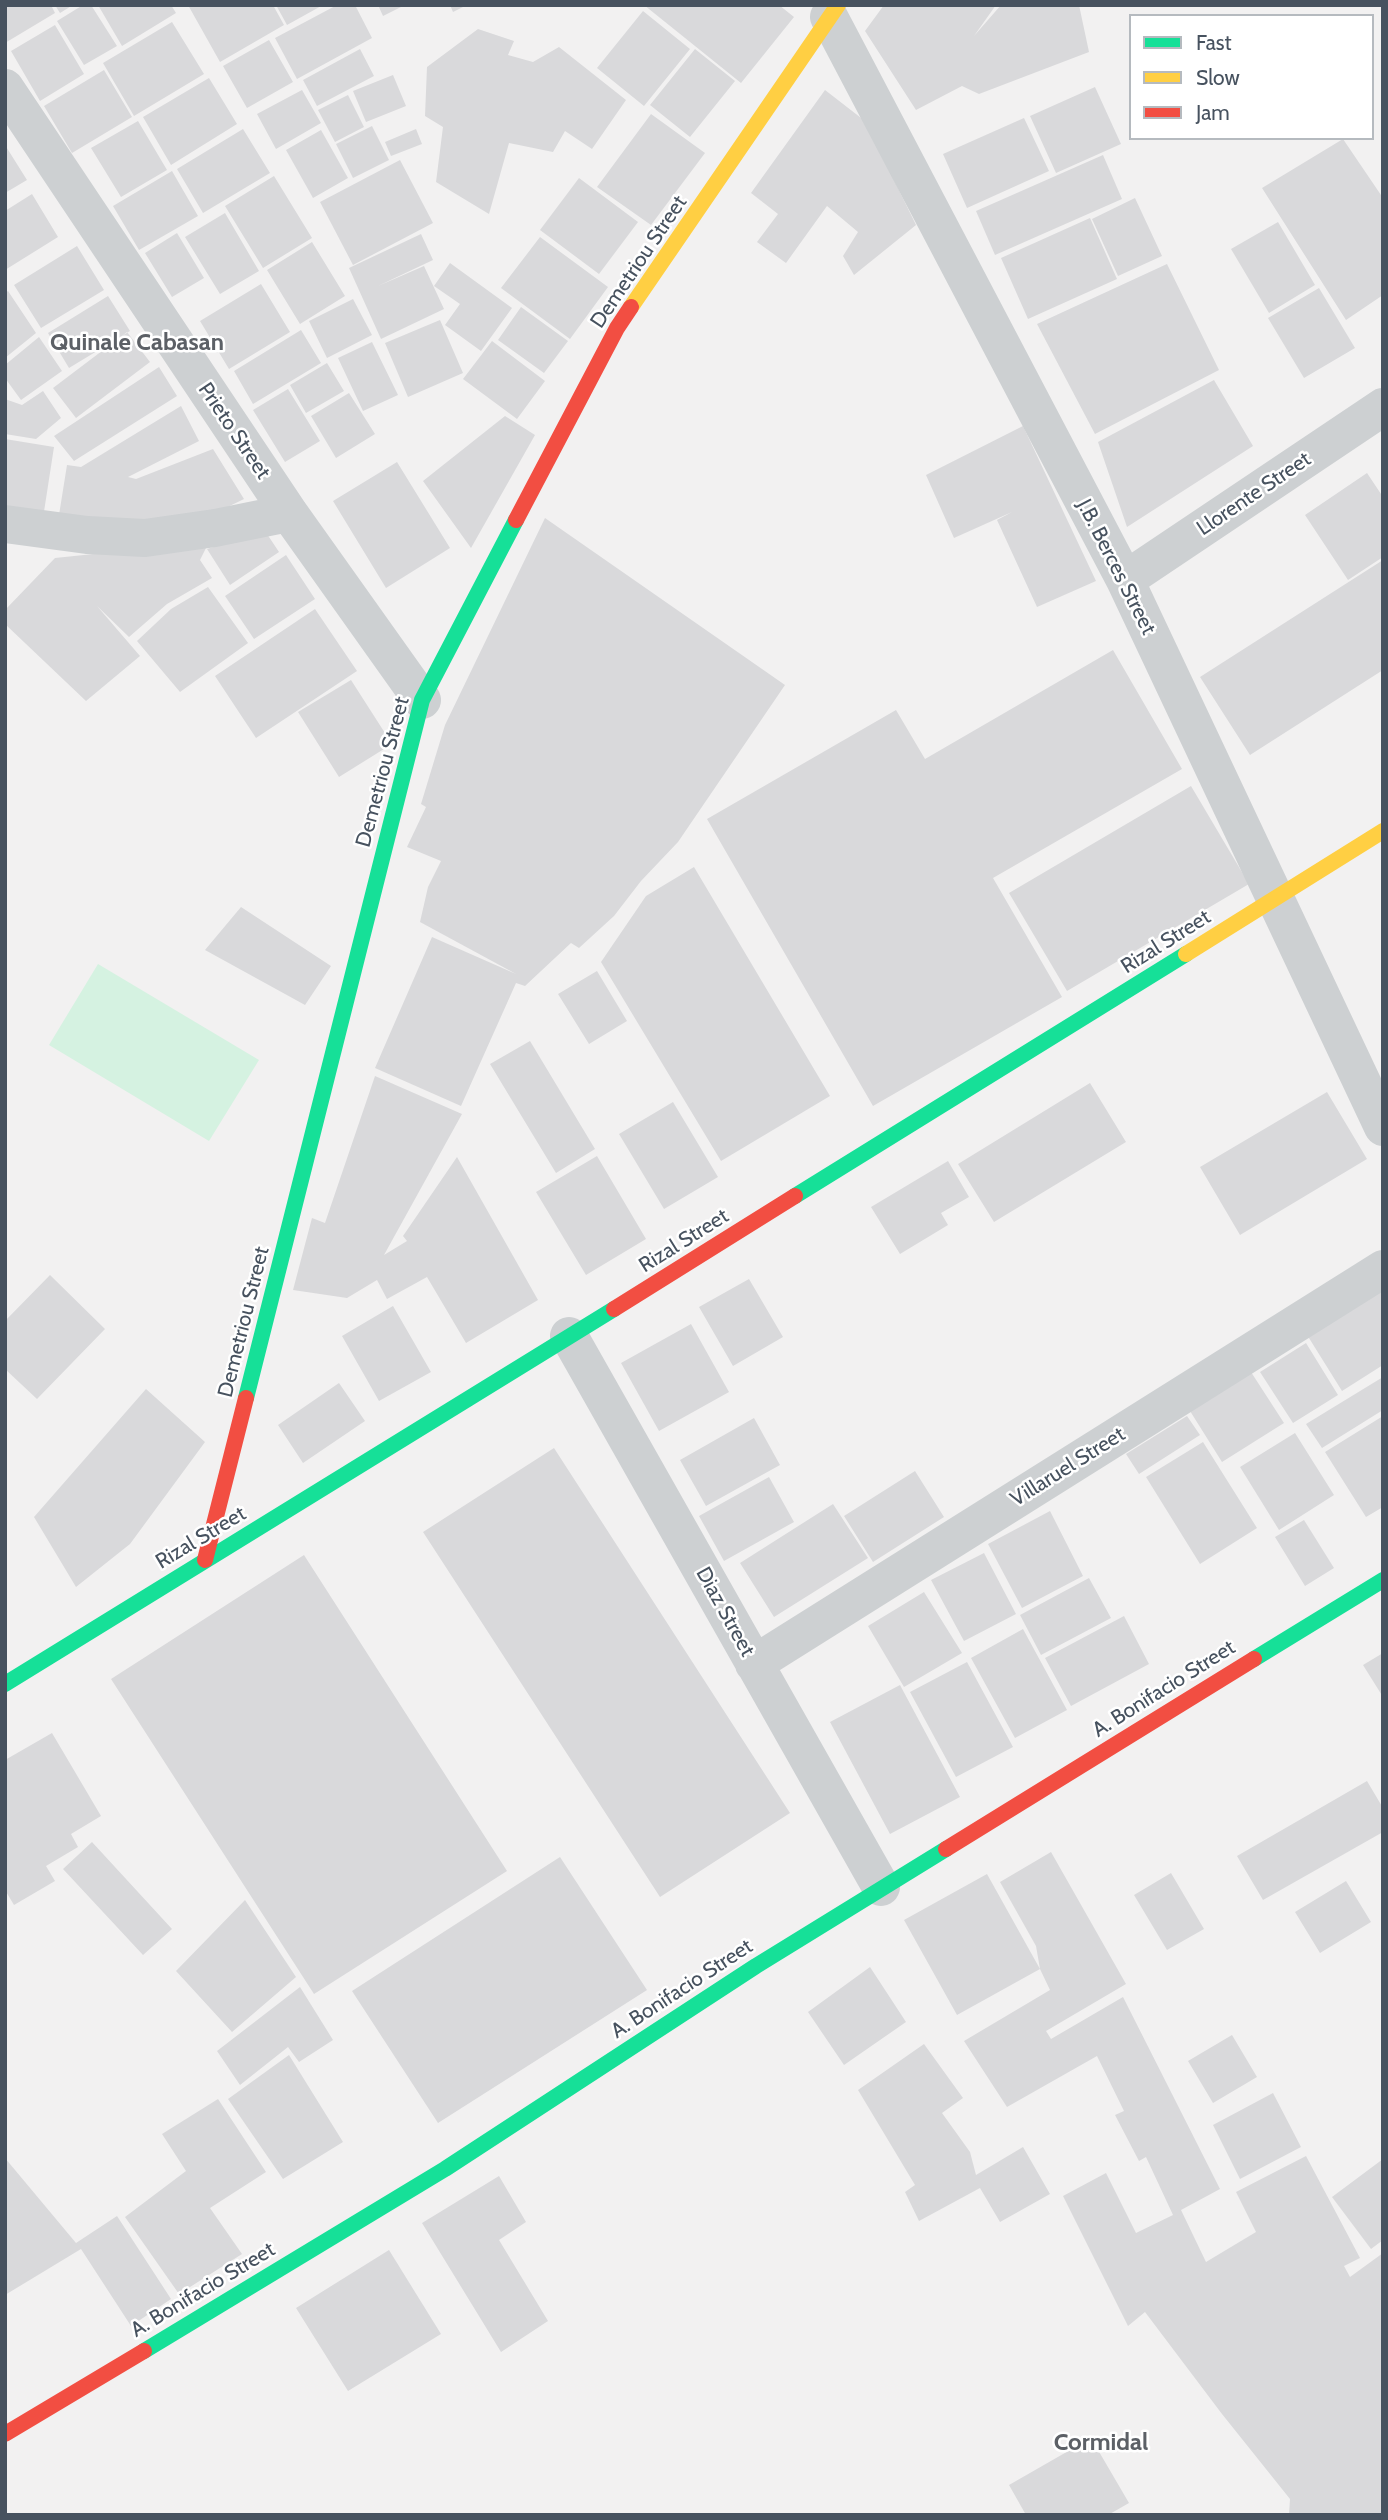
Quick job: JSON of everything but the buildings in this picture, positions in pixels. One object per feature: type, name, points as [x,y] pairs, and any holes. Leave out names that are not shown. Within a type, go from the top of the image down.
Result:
[{"type":"main road","name":"Demetriou Street","points":[[205,1560],[422,700],[617,328],[834,11]]},
{"type":"main road","name":"Rizal Street","points":[[5,1684],[1383,831]]},
{"type":"main road","name":"A. Bonifacio Street","points":[[5,2434],[445,2169],[881,1887],[1383,1580]]},
{"type":"street","name":"J.B. Berces Street","points":[[834,11],[1125,580],[1383,1127]]},
{"type":"street","name":"Prieto Street","points":[[5,88],[289,513],[422,700]]},
{"type":"street","name":"Llorente Street","points":[[1125,580],[1383,407]]},
{"type":"street","points":[[5,524],[87,535],[145,538],[215,528],[289,513]]},
{"type":"street","name":"Villaruel Street","points":[[754,1664],[1383,1269]]},
{"type":"street","name":"Diaz Street","points":[[569,1336],[881,1887]]},
{"type":"green space","points":[[98,964],[259,1060],[209,1141],[49,1045]]},
{"type":"traffic: fast","points":[[246,1398],[422,700],[516,520]]},
{"type":"traffic: fast","points":[[795,1196],[1186,954]]},
{"type":"traffic: fast","points":[[5,1684],[614,1309]]},
{"type":"traffic: fast","points":[[1254,1659],[1383,1580]]},
{"type":"traffic: fast","points":[[144,2351],[445,2169],[756,1966],[946,1849]]},
{"type":"traffic: slow","points":[[631,307],[838,5]]},
{"type":"traffic: slow","points":[[1186,954],[1383,831]]},
{"type":"traffic: jam","points":[[516,520],[617,328],[631,307]]},
{"type":"traffic: jam","points":[[614,1309],[795,1196]]},
{"type":"traffic: jam","points":[[205,1560],[246,1398]]},
{"type":"traffic: jam","points":[[946,1849],[1254,1659]]},
{"type":"traffic: jam","points":[[5,2434],[144,2351]]},
{"type":"district","name":"Quinale Cabasan","points":[[137,343]]},
{"type":"district","name":"Cormidal","points":[[1101,2443]]}]
